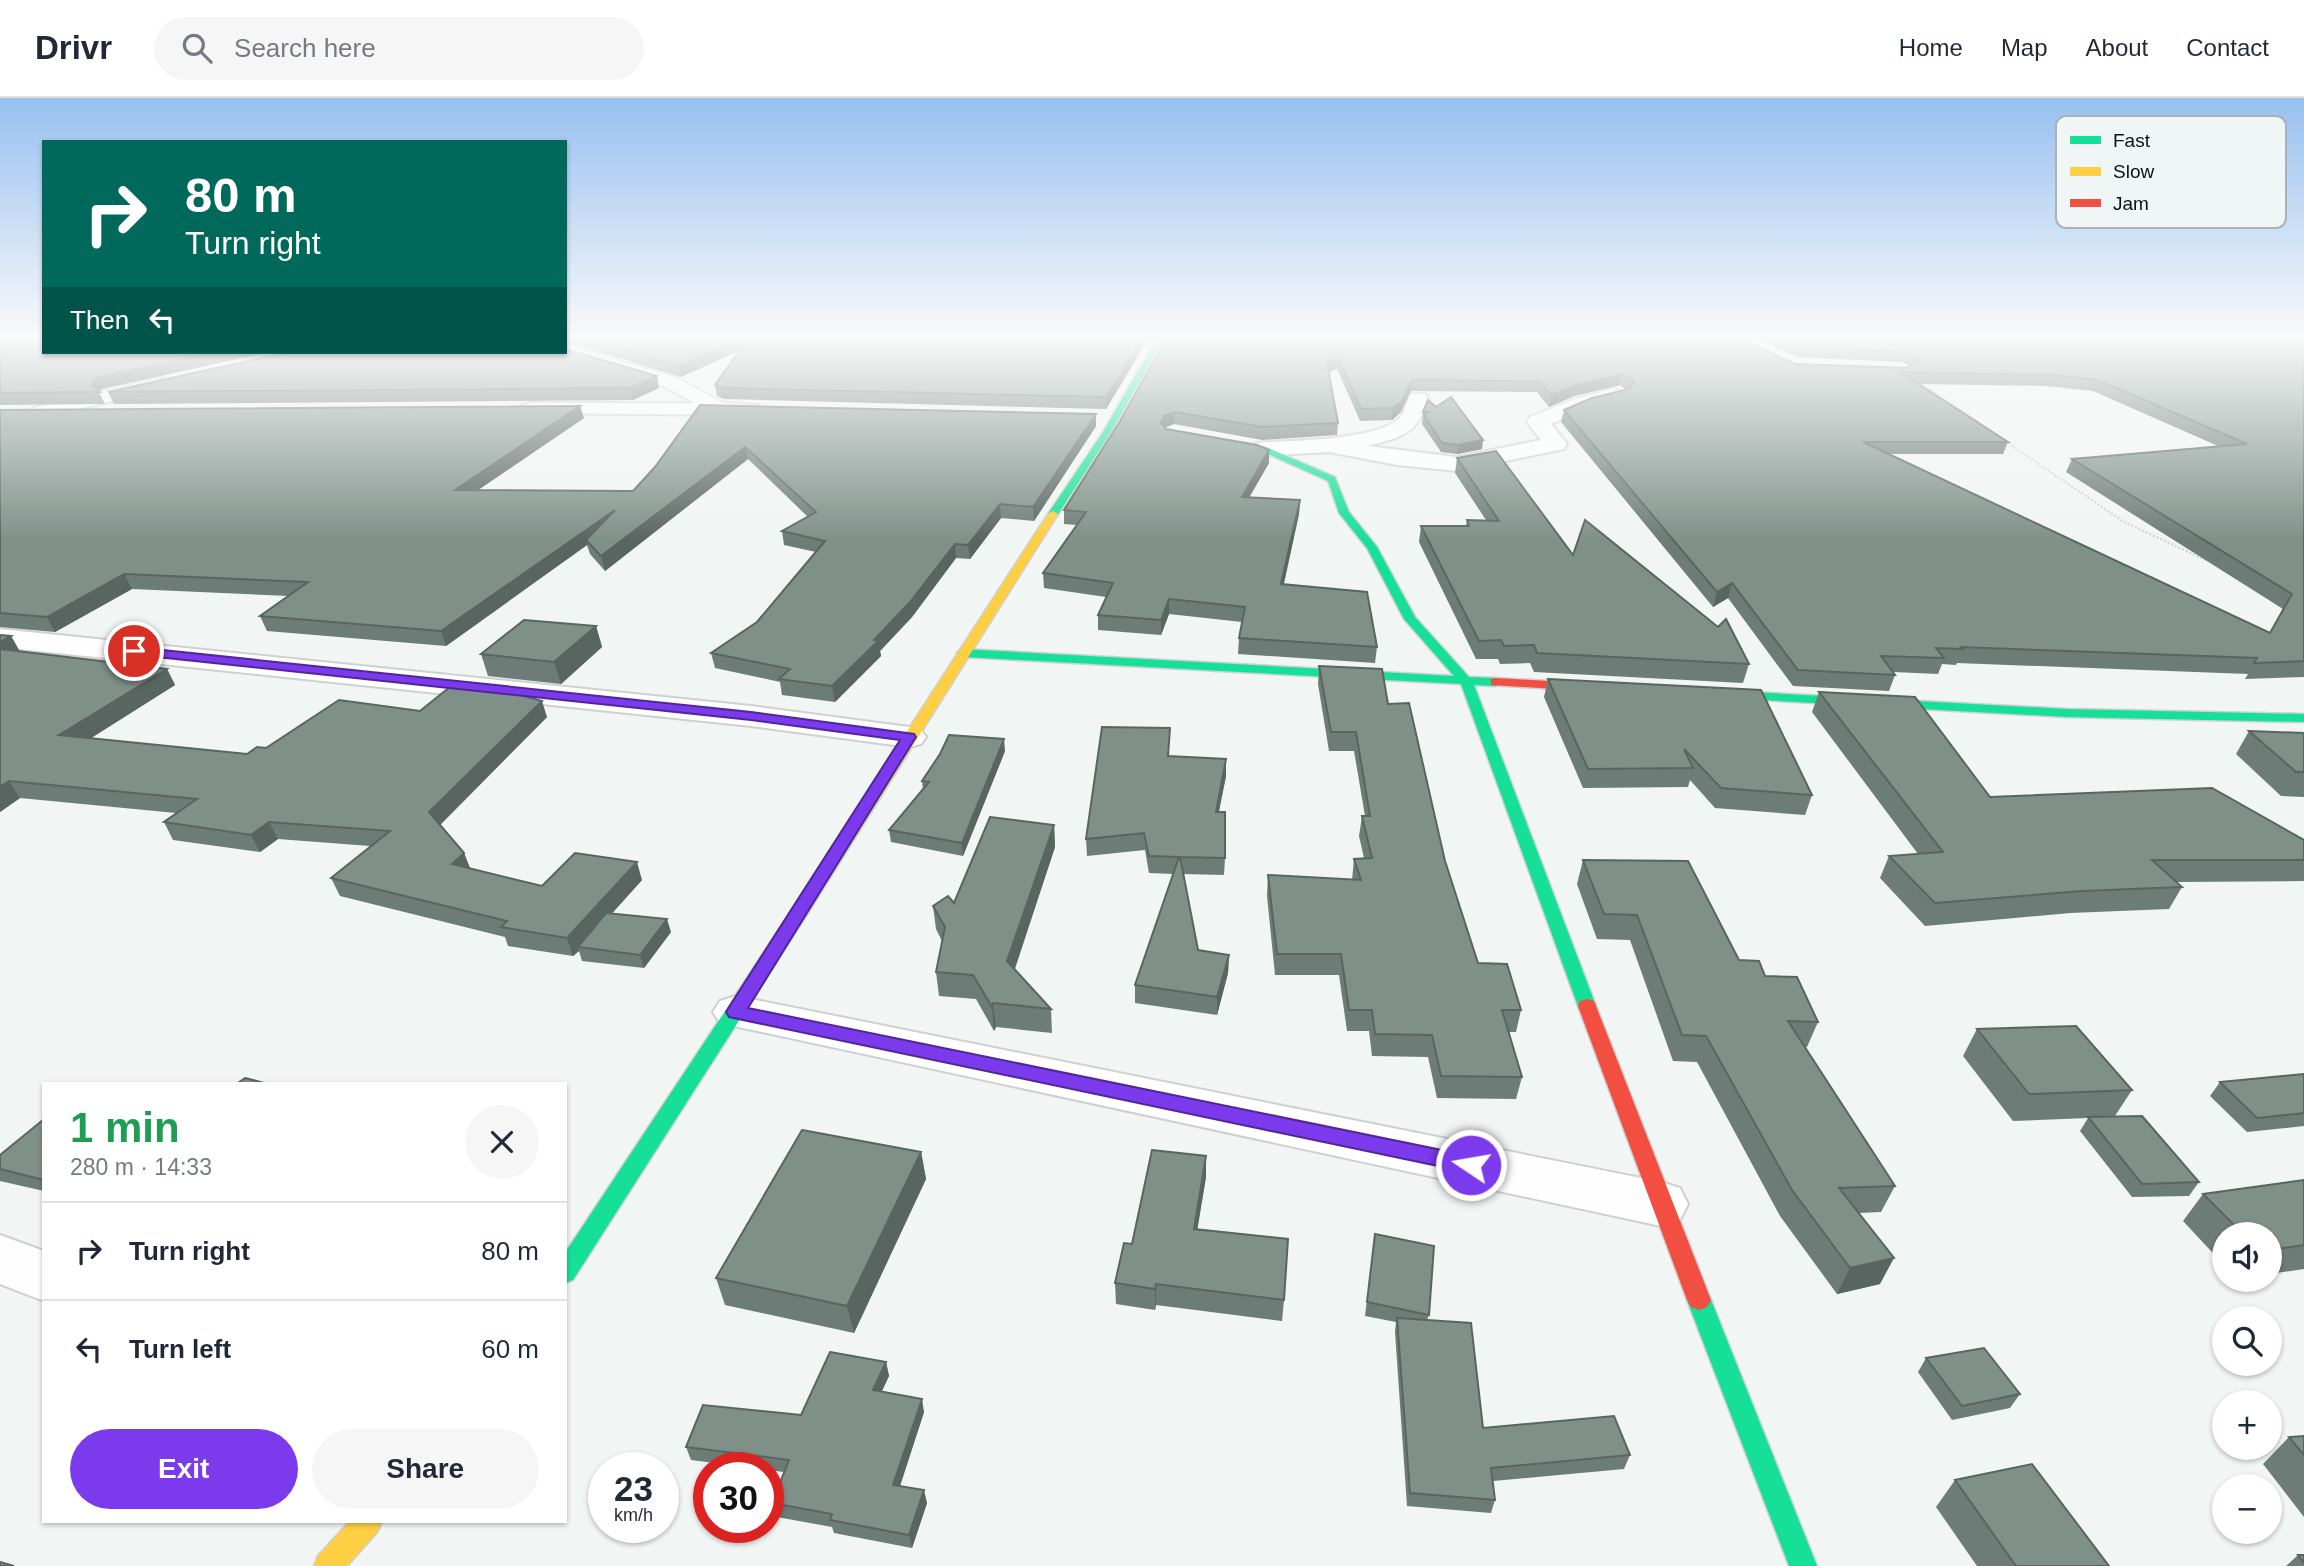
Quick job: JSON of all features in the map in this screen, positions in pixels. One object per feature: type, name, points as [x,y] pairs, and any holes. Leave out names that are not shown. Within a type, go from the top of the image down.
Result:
[{"type":"street","points":[[40,412],[73,405]]},
{"type":"street","points":[[714,405],[721,408]]},
{"type":"street","points":[[567,1270],[736,1012],[1122,405]]},
{"type":"street","points":[[1200,438],[1263,449],[1334,446],[1396,430],[1411,419],[1416,405]]},
{"type":"street","points":[[1334,446],[1397,458],[1457,464],[1556,444],[1538,422],[1579,405]]},
{"type":"street","points":[[512,409],[775,410]]},
{"type":"street","points":[[13,412],[138,411]]},
{"type":"street","points":[[1087,417],[1114,418]]},
{"type":"street","points":[[1263,449],[1332,479],[1344,513],[1372,547],[1410,619],[1466,681],[1661,1205],[1803,1566]]},
{"type":"street","points":[[0,638],[737,714],[909,737]]},
{"type":"street","points":[[963,653],[1616,689]]},
{"type":"street","points":[[1698,693],[2067,713],[2304,718]]},
{"type":"street","points":[[736,1012],[1661,1205]]},
{"type":"street","points":[[0,1259],[42,1275]]},
{"type":"street","points":[[328,1566],[366,1523]]},
{"type":"path","points":[[1952,405],[1979,423]]},
{"type":"path","points":[[2001,438],[2124,522],[2212,563]]},
{"type":"building","points":[[700,405],[1096,414],[1033,507],[1000,504],[968,545],[955,544],[910,602],[874,640],[878,641],[832,686],[779,679],[790,669],[711,653],[757,622],[825,541],[782,531],[816,512],[745,447],[601,556],[586,540],[615,510],[441,631],[260,616],[308,582],[124,574],[47,617],[0,613],[0,410],[580,406],[455,490],[633,491],[655,467]]},
{"type":"building","points":[[1129,405],[1335,405],[1338,423],[1262,427],[1175,412],[1164,416],[1161,423],[1166,429],[1257,445],[1269,450],[1242,497],[1300,500],[1281,584],[1367,592],[1377,647],[1239,638],[1245,607],[1169,599],[1161,620],[1098,615],[1113,583],[1043,573],[1086,512],[1064,510]]},
{"type":"building","points":[[1359,405],[1397,405],[1393,408],[1361,409]]},
{"type":"building","points":[[1426,405],[1436,407],[1457,405],[1483,440],[1458,445],[1442,443],[1424,415],[1429,412],[1423,412]]},
{"type":"building","points":[[1577,405],[1950,405],[2008,442],[1863,442],[2270,633],[2292,594],[2072,459],[2247,444],[2155,405],[2304,405],[2304,661],[2254,663],[2257,658],[1961,647],[1963,649],[1936,648],[1944,658],[1881,656],[1895,675],[1798,670],[1732,583],[1717,592],[1564,410]]},
{"type":"building","points":[[1496,451],[1573,555],[1585,520],[1718,627],[1726,619],[1749,664],[1537,653],[1534,645],[1504,646],[1501,640],[1479,641],[1421,526],[1469,526],[1467,520],[1499,521],[1457,458]]},
{"type":"building","points":[[524,620],[596,626],[554,662],[481,654]]},
{"type":"building","points":[[0,635],[11,636],[0,642]]},
{"type":"building","points":[[0,649],[167,669],[59,735],[247,754],[257,747],[266,748],[339,700],[420,711],[456,682],[531,690],[524,696],[542,701],[429,812],[464,853],[452,864],[542,886],[575,853],[637,862],[567,938],[501,927],[507,921],[331,878],[390,831],[269,822],[251,835],[164,822],[197,799],[9,781],[0,787]]},
{"type":"building","points":[[1319,666],[1382,669],[1388,704],[1409,703],[1445,861],[1478,963],[1507,964],[1521,1010],[1502,1010],[1522,1077],[1441,1076],[1432,1035],[1375,1034],[1372,1010],[1349,1010],[1341,954],[1277,954],[1268,875],[1361,880],[1354,859],[1372,858],[1362,816],[1370,816],[1356,732],[1331,732]]},
{"type":"building","points":[[1548,679],[1761,690],[1812,795],[1721,788],[1684,749],[1693,768],[1588,769]]},
{"type":"building","points":[[1819,692],[1915,697],[1990,797],[2212,788],[2304,840],[2304,860],[2152,860],[2182,887],[2082,891],[1935,903],[1889,856],[1943,852]]},
{"type":"building","points":[[1102,727],[1170,728],[1168,756],[1226,759],[1216,812],[1225,812],[1225,858],[1180,857],[1198,950],[1229,955],[1217,997],[1135,985],[1179,857],[1149,856],[1144,833],[1086,839]]},
{"type":"building","points":[[2249,731],[2304,733],[2304,772],[2296,772]]},
{"type":"building","points":[[949,735],[1004,739],[962,843],[889,830],[929,782],[922,781]]},
{"type":"building","points":[[990,817],[1054,825],[1007,961],[1051,1009],[993,1003],[992,1007],[973,975],[936,972],[945,927],[933,906],[948,896],[954,903]]},
{"type":"building","points":[[1583,860],[1688,861],[1739,960],[1759,961],[1765,976],[1797,977],[1818,1022],[1788,1021],[1895,1186],[1839,1188],[1894,1258],[1850,1268],[1792,1190],[1706,1036],[1682,1035],[1637,915],[1604,914]]},
{"type":"building","points":[[606,913],[667,919],[640,955],[578,947]]},
{"type":"building","points":[[2076,1026],[2132,1090],[2029,1094],[1977,1029]]},
{"type":"building","points":[[2304,1074],[2304,1113],[2257,1118],[2220,1082]]},
{"type":"building","points":[[245,1078],[260,1082],[239,1082]]},
{"type":"building","points":[[2142,1116],[2199,1182],[2142,1184],[2088,1117]]},
{"type":"building","points":[[42,1121],[42,1180],[0,1169],[0,1155]]},
{"type":"building","points":[[802,1130],[921,1152],[847,1306],[716,1278]]},
{"type":"building","points":[[1152,1150],[1206,1156],[1194,1229],[1288,1239],[1284,1300],[1156,1284],[1155,1289],[1115,1283],[1124,1243],[1132,1244]]},
{"type":"building","points":[[2304,1180],[2304,1245],[2282,1248],[2282,1222],[2231,1222],[2203,1194]]},
{"type":"building","points":[[1375,1234],[1434,1246],[1429,1315],[1367,1302]]},
{"type":"building","points":[[1397,1318],[1471,1323],[1483,1428],[1614,1416],[1630,1455],[1491,1468],[1495,1500],[1410,1493]]},
{"type":"building","points":[[1984,1348],[2020,1394],[1962,1406],[1926,1358]]},
{"type":"building","points":[[830,1352],[886,1362],[873,1390],[922,1399],[893,1485],[924,1490],[909,1535],[830,1520],[832,1514],[784,1505],[784,1473],[789,1460],[784,1459],[784,1452],[726,1452],[686,1447],[703,1405],[801,1415]]},
{"type":"building","points":[[2304,1436],[2304,1455],[2289,1437]]},
{"type":"building","points":[[2032,1464],[2109,1566],[2016,1566],[1955,1480]]},
{"type":"traffic: fast","points":[[1053,514],[1123,405]]},
{"type":"traffic: fast","points":[[1220,442],[1263,449],[1332,479],[1344,513],[1372,547],[1410,619],[1466,681],[1587,1006]]},
{"type":"traffic: fast","points":[[963,653],[1496,682]]},
{"type":"traffic: fast","points":[[1713,694],[2067,713],[2304,718]]},
{"type":"traffic: fast","points":[[567,1270],[800,911]]},
{"type":"traffic: fast","points":[[1699,1300],[1803,1566]]},
{"type":"traffic: slow","points":[[800,911],[1053,514]]},
{"type":"traffic: slow","points":[[328,1566],[366,1523]]},
{"type":"traffic: jam","points":[[1496,682],[1600,688]]},
{"type":"traffic: jam","points":[[1587,1006],[1699,1300]]},
{"type":"route","points":[[134,651],[751,716],[909,737],[736,1012],[1471,1165]]}]
